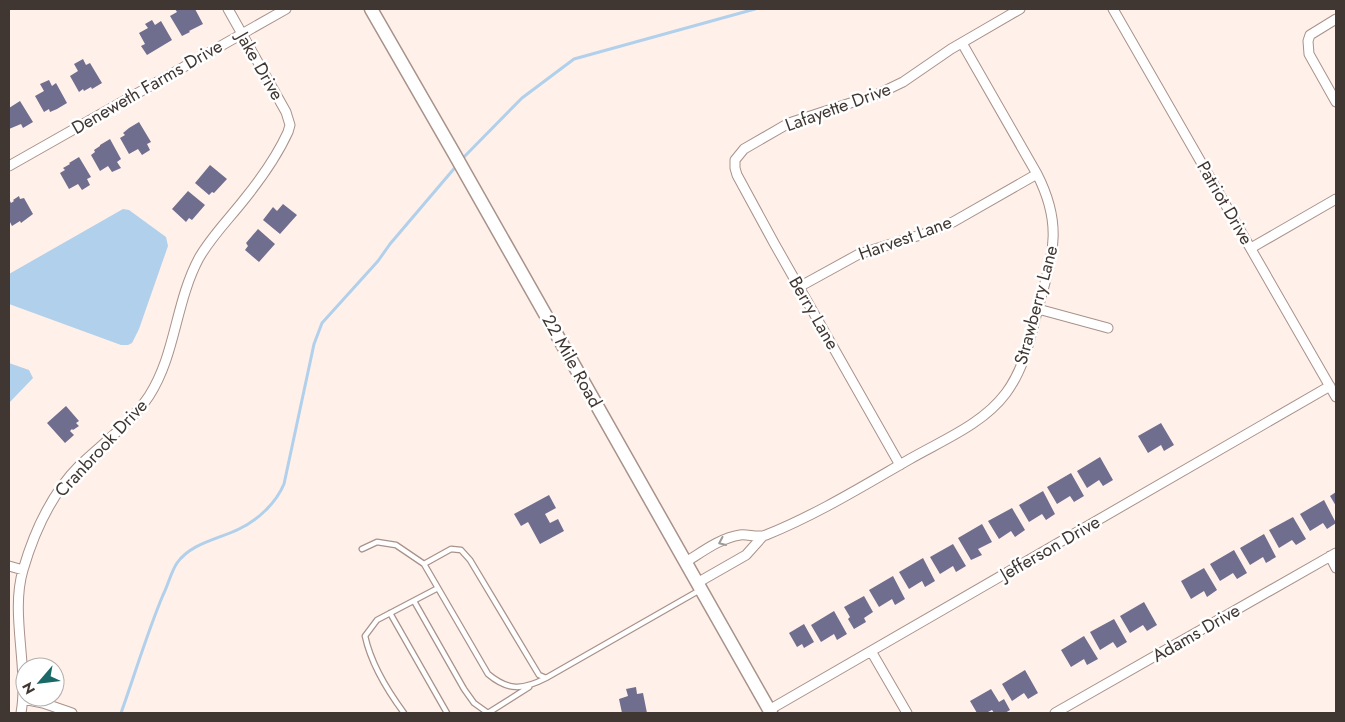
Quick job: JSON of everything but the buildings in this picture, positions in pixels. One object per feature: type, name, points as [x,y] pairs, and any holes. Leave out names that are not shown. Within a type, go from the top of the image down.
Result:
[{"type":"street","name":"Jake Drive","points":[[228,9],[286,112],[290,125]]},
{"type":"street","name":"Deneweth Farms Drive","points":[[9,166],[286,9]]},
{"type":"street","name":"22 Mile Road","points":[[371,9],[466,173],[770,711]]},
{"type":"street","name":"Lafayette Drive","points":[[735,160],[744,149],[789,123],[867,98],[891,88],[1020,9]]},
{"type":"street","name":"Patriot Drive","points":[[1113,9],[1336,396]]},
{"type":"street","points":[[1336,19],[1314,32],[1308,41],[1309,54],[1336,102]]},
{"type":"street","name":"Strawberry Lane","points":[[699,586],[746,555],[763,536],[807,517],[973,423],[998,402],[1012,384],[1022,365],[1049,268],[1054,235],[1049,204],[1037,174],[962,43]]},
{"type":"street","name":"Cranbrook Drive","points":[[21,657],[19,600],[23,570],[38,529],[61,488],[79,467],[131,418],[156,384],[167,359],[182,297],[200,257],[217,232],[256,184],[285,139],[290,125]]},
{"type":"street","name":"Berry Lane","points":[[735,160],[737,175],[900,465]]},
{"type":"street","name":"Harvest Lane","points":[[799,287],[860,254],[930,232],[953,222],[1037,174]]},
{"type":"street","points":[[1251,248],[1336,199]]},
{"type":"street","points":[[1038,308],[1108,328]]},
{"type":"street","name":"Jefferson Drive","points":[[770,711],[1330,386]]},
{"type":"street","name":"Strawberry Lane","points":[[686,562],[727,539],[740,535],[763,536]]},
{"type":"street","points":[[1333,555],[1336,568]]},
{"type":"street","name":"Adams Drive","points":[[1055,713],[1333,555]]},
{"type":"street","points":[[9,566],[23,570]]},
{"type":"street","points":[[871,651],[907,713]]},
{"type":"street","points":[[55,707],[72,713]]},
{"type":"lane","points":[[362,549],[377,542],[396,545],[424,564],[488,674],[496,681],[508,686],[531,686]]},
{"type":"lane","points":[[424,564],[451,550],[461,550],[470,560],[538,675],[546,678]]},
{"type":"lane","points":[[414,601],[464,689],[474,703],[488,713],[699,586]]},
{"type":"lane","points":[[404,713],[392,697],[368,652],[365,636],[377,620],[438,588]]},
{"type":"lane","points":[[390,613],[447,713]]},
{"type":"water","points":[[123,209],[129,210],[166,237],[168,246],[139,329],[132,343],[121,345],[9,304],[9,274]]},
{"type":"water","points":[[9,363],[29,370],[33,378],[9,403]]},
{"type":"waterway","points":[[462,159],[522,98],[574,59],[755,9]]},
{"type":"waterway","points":[[121,713],[152,624],[177,563],[197,546],[239,529],[253,521],[266,510],[281,491],[314,344],[322,323],[378,261],[390,244],[458,164]]}]
